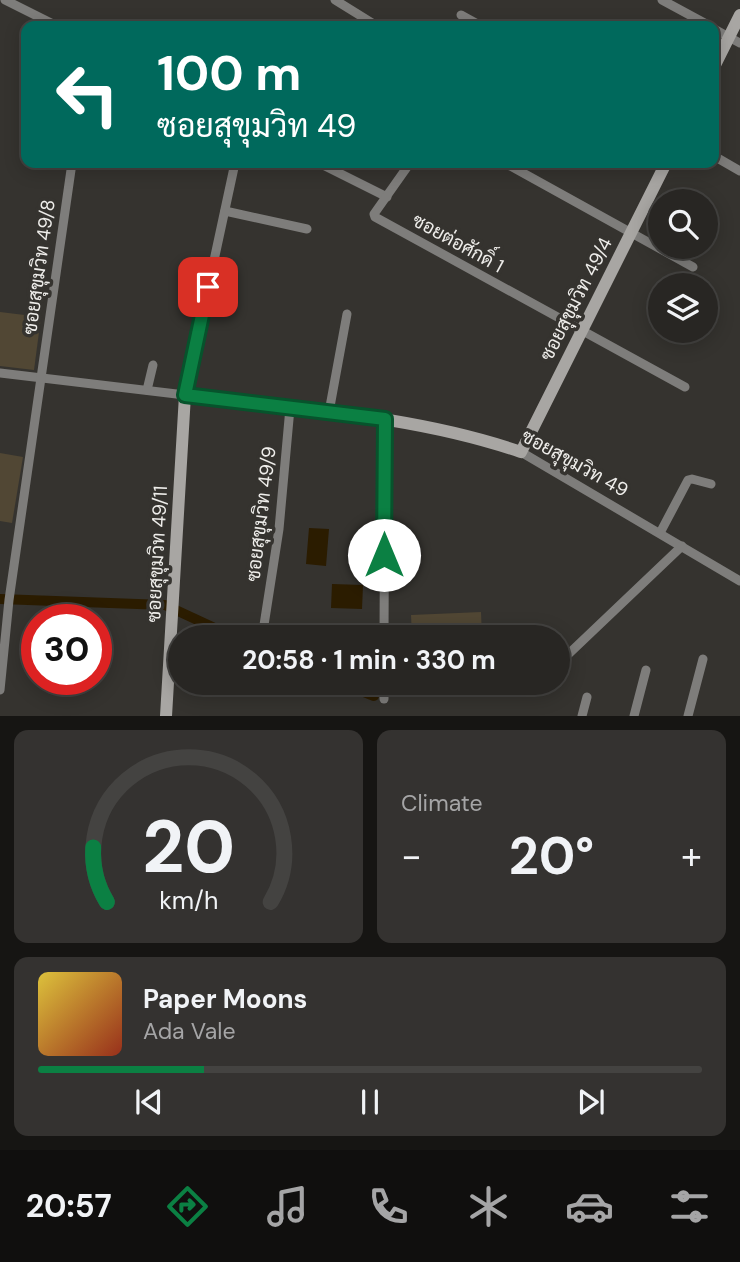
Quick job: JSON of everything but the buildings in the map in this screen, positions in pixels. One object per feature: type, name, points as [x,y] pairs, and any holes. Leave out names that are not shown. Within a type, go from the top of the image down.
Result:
[{"type":"street","points":[[6,0],[47,21]]},
{"type":"street","points":[[335,0],[369,21]]},
{"type":"street","points":[[662,0],[701,21]]},
{"type":"street","points":[[461,15],[472,21]]},
{"type":"street","points":[[719,61],[735,40],[740,15]]},
{"type":"street","points":[[719,31],[735,40]]},
{"type":"street","points":[[719,159],[740,171]]},
{"type":"street","name":"ซอยสุขุมวิท 49/8","points":[[0,690],[4,609],[71,168]]},
{"type":"street","points":[[185,395],[234,168]]},
{"type":"street","points":[[329,168],[387,197]]},
{"type":"street","name":"ซอยต่อศักดิ์ 1","points":[[407,168],[374,214],[377,218],[581,331]]},
{"type":"street","points":[[514,168],[693,267]]},
{"type":"street","name":"ซอยสุขุมวิท 49/4","points":[[521,452],[664,168]]},
{"type":"street","points":[[225,211],[307,229]]},
{"type":"street","points":[[328,412],[347,314]]},
{"type":"street","points":[[581,331],[685,387]]},
{"type":"street","points":[[147,390],[153,365]]},
{"type":"street","name":"ซอยสุขุมวิท 49","points":[[0,373],[385,419],[464,434],[521,452],[740,581]]},
{"type":"street","name":"ซอยสุขุมวิท 49/11","points":[[166,716],[185,395]]},
{"type":"street","name":"ซอยสุขุมวิท 49/9","points":[[264,625],[279,529],[290,408]]},
{"type":"street","points":[[384,625],[385,419]]},
{"type":"street","points":[[660,533],[688,480],[711,484]]},
{"type":"street","points":[[570,653],[682,547]]},
{"type":"street","points":[[688,716],[704,659]]},
{"type":"street","points":[[634,716],[646,670]]},
{"type":"street","points":[[582,716],[587,696]]},
{"type":"shaded area","points":[[0,312],[41,317],[34,370],[0,366]]},
{"type":"shaded area","points":[[0,453],[23,457],[12,523],[0,521]]},
{"type":"shaded area","points":[[309,528],[329,529],[326,566],[306,564]]},
{"type":"shaded area","points":[[332,584],[363,585],[362,609],[331,608]]},
{"type":"shaded area","points":[[481,612],[482,625],[411,625],[411,615]]},
{"type":"waterway","points":[[0,599],[165,605],[208,625]]},
{"type":"route","points":[[208,287],[185,395],[385,419],[384,555]]}]
